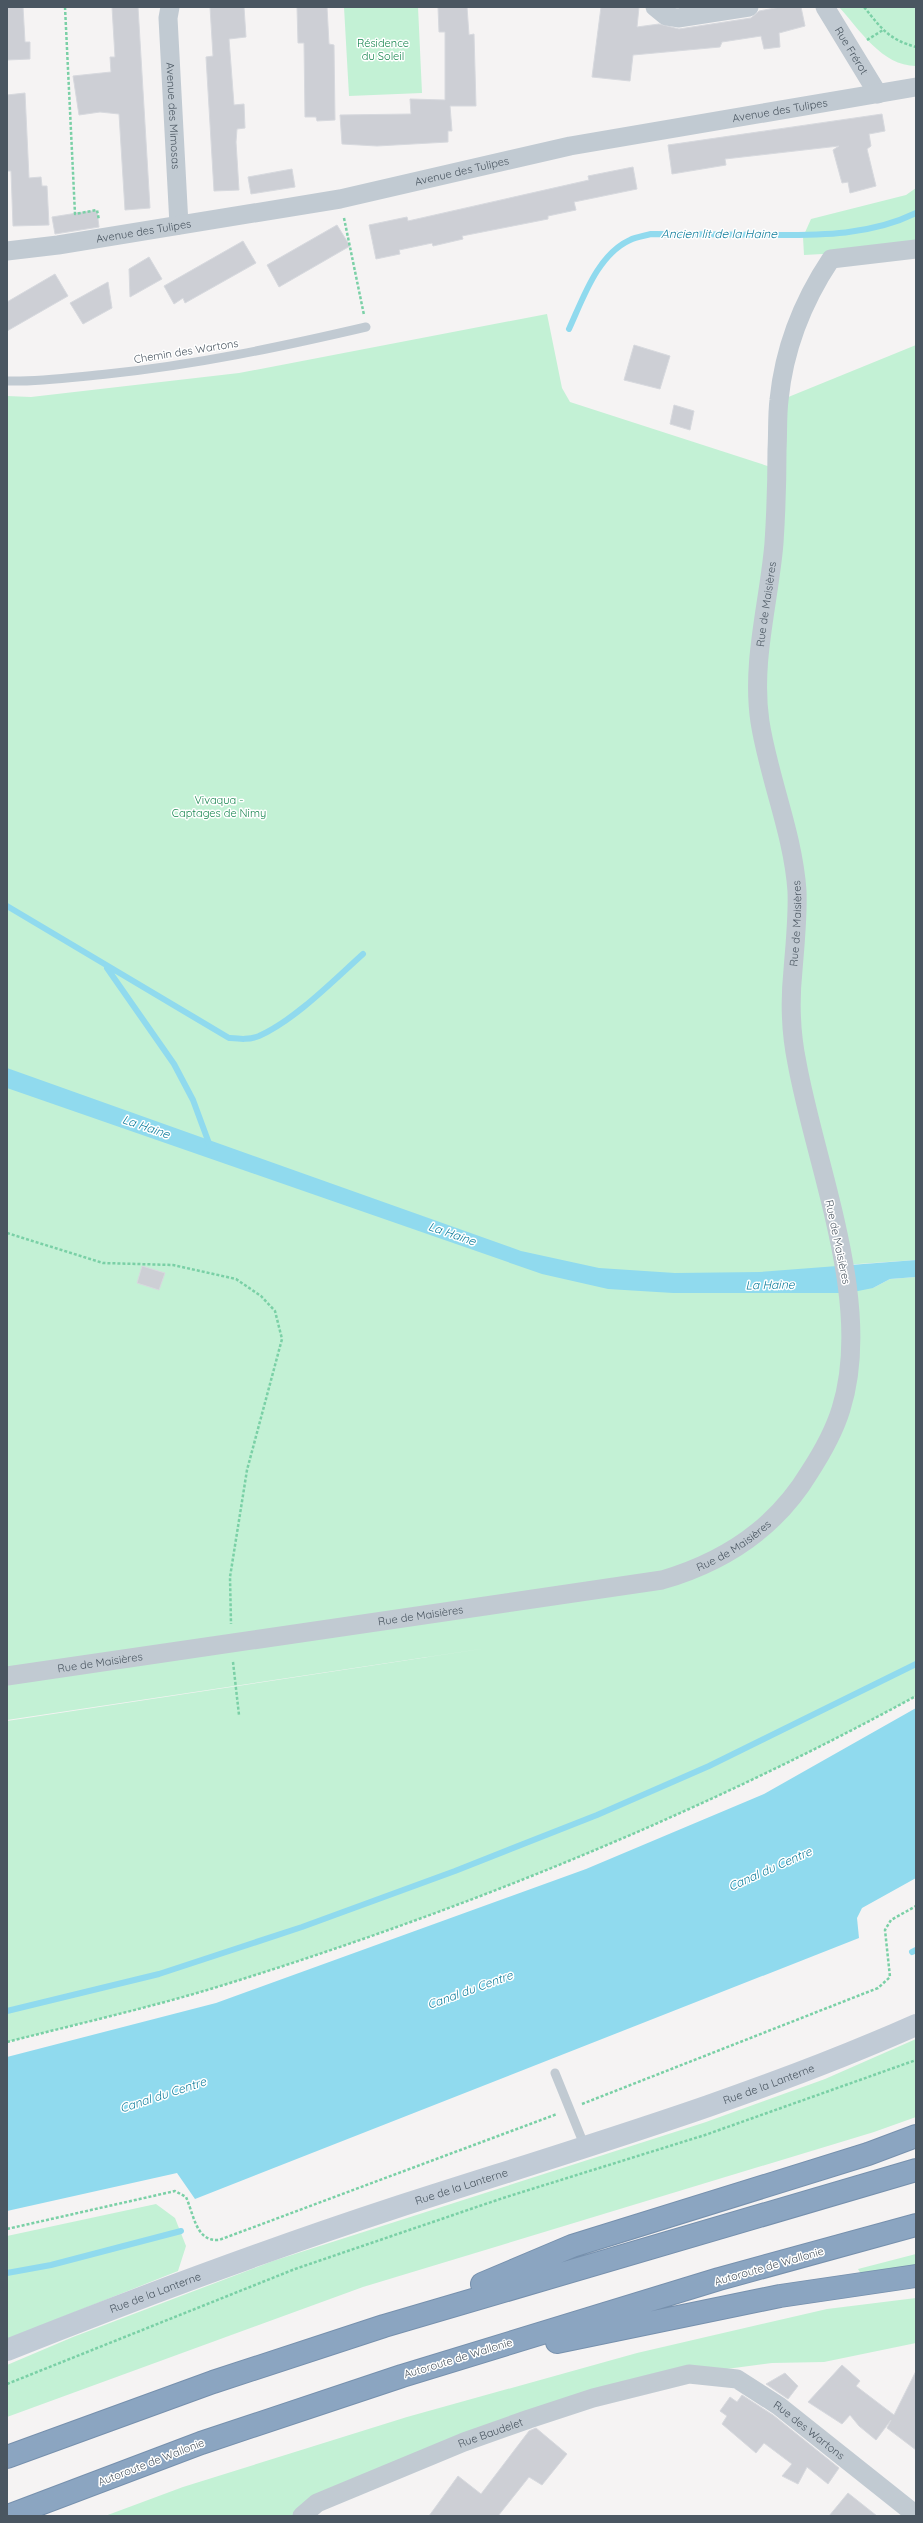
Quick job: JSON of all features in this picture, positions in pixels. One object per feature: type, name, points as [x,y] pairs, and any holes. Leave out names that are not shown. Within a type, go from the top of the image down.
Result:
[{"type":"highway","points":[[384,2326],[572,2246],[868,2154],[916,2136]]},
{"type":"highway","points":[[7,2457],[213,2382],[384,2326],[916,2170]]},
{"type":"highway","name":"Autoroute de Wallonie","points":[[8,2516],[200,2443],[402,2376],[719,2279],[916,2225]]},
{"type":"highway","points":[[402,2376],[764,2299],[916,2276]]},
{"type":"main road","name":"Rue de la Lanterne","points":[[7,2350],[240,2260],[395,2208],[585,2149],[703,2109],[871,2045],[916,2025]]},
{"type":"street","name":"Avenue des Mimosas","points":[[170,7],[168,18],[179,225]]},
{"type":"street","points":[[655,7],[666,16],[678,18],[749,7]]},
{"type":"street","name":"Rue Frérot","points":[[825,7],[878,94]]},
{"type":"street","name":"Avenue des Tulipes","points":[[7,251],[101,238],[340,199],[570,146],[659,129],[916,88]]},
{"type":"street","name":"Rue de Maisières","points":[[7,1676],[662,1580],[692,1571],[720,1558],[752,1538],[788,1503],[807,1477],[832,1434],[842,1407],[850,1365],[852,1325],[850,1301],[842,1256],[796,1062],[792,976],[797,921],[796,889],[784,821],[760,723],[757,678],[774,546],[778,402],[784,369],[800,314],[815,283],[830,260],[916,250]]},
{"type":"street","name":"Rue des Wartons","points":[[689,2374],[736,2379],[780,2406],[916,2515]]},
{"type":"street","name":"Rue Baudelet","points":[[302,2516],[317,2503],[464,2442],[593,2398],[689,2374]]},
{"type":"lane","name":"Chemin des Wartons","points":[[7,381],[72,378],[176,367],[285,346],[366,327]]},
{"type":"lane","points":[[555,2073],[585,2149]]},
{"type":"path","points":[[65,7],[75,214],[97,210],[101,238]]},
{"type":"path","points":[[864,7],[883,30],[898,42],[916,47]]},
{"type":"path","points":[[340,199],[366,327]]},
{"type":"path","points":[[7,1233],[103,1264],[173,1265],[236,1279],[261,1296],[275,1310],[282,1339],[247,1470],[230,1577],[231,1644],[239,1715]]},
{"type":"path","points":[[7,2042],[228,1984],[434,1912],[607,1846],[744,1786],[916,1696]]},
{"type":"path","points":[[7,2229],[175,2191],[186,2197],[202,2236],[210,2241],[219,2240],[570,2109],[878,1988],[890,1977],[885,1930],[891,1920],[916,1906]]},
{"type":"path","points":[[7,2384],[295,2270],[503,2198],[705,2135],[916,2060]]},
{"type":"green space","name":"Résidence du Soleil","points":[[344,7],[418,7],[422,93],[349,96]]},
{"type":"green space","points":[[839,7],[916,7],[916,66],[892,60],[882,53],[872,45]]},
{"type":"green space","points":[[916,188],[916,249],[804,255],[803,237],[811,219],[906,195]]},
{"type":"green space","name":"Vivaqua - Captages de Nimy","points":[[547,314],[562,388],[570,402],[777,469],[781,400],[916,345],[916,1260],[844,1265],[873,1288],[890,1279],[916,1277],[916,1696],[750,1781],[665,1820],[493,1891],[406,1924],[230,1983],[147,2007],[7,2042],[7,1721],[494,1647],[7,1720],[7,396],[31,397],[239,373]]},
{"type":"green space","points":[[916,2039],[916,2117],[874,2132],[363,2287],[7,2417],[7,2365],[73,2337],[273,2261],[706,2122],[825,2079]]},
{"type":"green space","points":[[156,2204],[175,2218],[186,2246],[178,2271],[7,2339],[7,2236]]},
{"type":"green space","points":[[916,2254],[916,2267],[861,2274],[858,2269]]},
{"type":"green space","points":[[916,2298],[916,2343],[824,2362],[772,2363],[689,2374],[593,2398],[302,2516],[105,2516],[183,2487],[407,2417],[637,2353],[827,2309]]},
{"type":"water","name":"La Haine","points":[[7,1068],[521,1251],[599,1268],[675,1273],[760,1272],[916,1260],[916,1277],[890,1279],[873,1288],[848,1293],[673,1293],[608,1289],[542,1274],[7,1088]]},
{"type":"water","name":"Canal du Centre","points":[[916,1708],[916,1878],[862,1908],[857,1918],[859,1938],[195,2199],[177,2173],[7,2211],[7,2057],[216,2003],[586,1869],[764,1794]]},
{"type":"building","points":[[7,7],[23,7],[25,42],[30,42],[30,59],[7,60]]},
{"type":"building","points":[[112,7],[138,7],[150,208],[125,210],[119,114],[100,112],[79,115],[73,76],[111,72],[110,57],[115,57]]},
{"type":"building","points":[[210,7],[244,7],[246,37],[229,39],[234,105],[244,104],[245,128],[237,129],[236,142],[239,190],[214,191],[206,57],[213,56]]},
{"type":"building","points":[[297,7],[327,7],[329,44],[334,45],[335,120],[317,121],[316,117],[305,117],[304,43],[298,43]]},
{"type":"building","points":[[438,7],[467,7],[469,35],[474,34],[476,106],[450,106],[452,131],[448,131],[448,142],[377,146],[342,144],[340,115],[411,114],[410,99],[445,100],[445,32],[439,32]]},
{"type":"building","points":[[601,7],[639,7],[637,27],[659,24],[679,29],[751,18],[759,11],[780,7],[801,7],[805,26],[779,33],[780,47],[764,49],[761,36],[722,42],[720,47],[633,55],[630,81],[592,77]]},
{"type":"building","points":[[25,93],[29,178],[41,177],[42,186],[47,186],[49,225],[13,226],[11,171],[7,171],[7,95]]},
{"type":"building","points":[[882,114],[885,131],[869,134],[871,146],[867,149],[876,186],[850,193],[848,182],[842,183],[833,150],[839,146],[725,159],[726,165],[672,174],[668,145]]},
{"type":"building","points":[[633,167],[637,189],[574,202],[576,210],[548,216],[548,219],[462,236],[463,239],[433,246],[432,243],[399,250],[400,254],[376,259],[369,225],[407,217],[408,221],[589,180],[588,176]]},
{"type":"building","points":[[292,169],[295,187],[251,194],[248,177]]},
{"type":"building","points":[[97,211],[99,227],[55,234],[52,217]]},
{"type":"building","points":[[337,225],[350,246],[279,287],[267,265]]},
{"type":"building","points":[[243,241],[256,263],[185,303],[183,298],[174,304],[164,286]]},
{"type":"building","points":[[149,257],[162,279],[130,297],[129,269]]},
{"type":"building","points":[[55,274],[68,296],[7,331],[7,302]]},
{"type":"building","points":[[108,282],[112,308],[83,324],[70,303]]},
{"type":"building","points":[[634,345],[670,356],[660,389],[624,380]]},
{"type":"building","points":[[674,405],[694,411],[690,430],[670,424]]},
{"type":"building","points":[[142,1266],[165,1273],[159,1290],[137,1283]]},
{"type":"building","points":[[842,2365],[860,2381],[856,2386],[894,2415],[916,2371],[916,2450],[887,2428],[891,2420],[876,2440],[859,2426],[850,2415],[842,2424],[808,2402]]},
{"type":"building","points":[[785,2373],[798,2386],[788,2399],[766,2384]]},
{"type":"building","points":[[742,2395],[773,2415],[839,2468],[828,2484],[807,2467],[798,2484],[782,2476],[792,2464],[764,2443],[756,2453],[722,2424],[727,2416],[720,2411],[730,2397],[737,2402]]},
{"type":"building","points":[[536,2428],[567,2454],[542,2485],[529,2477],[498,2516],[429,2516],[458,2476],[481,2494],[529,2431]]},
{"type":"building","points":[[848,2493],[877,2516],[829,2516]]},
{"type":"waterway","name":"Ancien lit de la Haine","points":[[569,329],[592,279],[600,267],[618,247],[635,238],[651,234],[801,235],[840,233],[879,227],[916,213]]},
{"type":"waterway","points":[[7,906],[229,1038],[252,1038],[273,1029],[314,999],[363,954]]},
{"type":"waterway","points":[[107,968],[174,1064],[193,1100],[210,1146]]},
{"type":"waterway","points":[[7,2011],[159,1974],[302,1927],[455,1871],[597,1815],[709,1766],[916,1664]]},
{"type":"waterway","points":[[912,1952],[916,1950]]},
{"type":"waterway","points":[[7,2273],[51,2265],[181,2231]]}]
